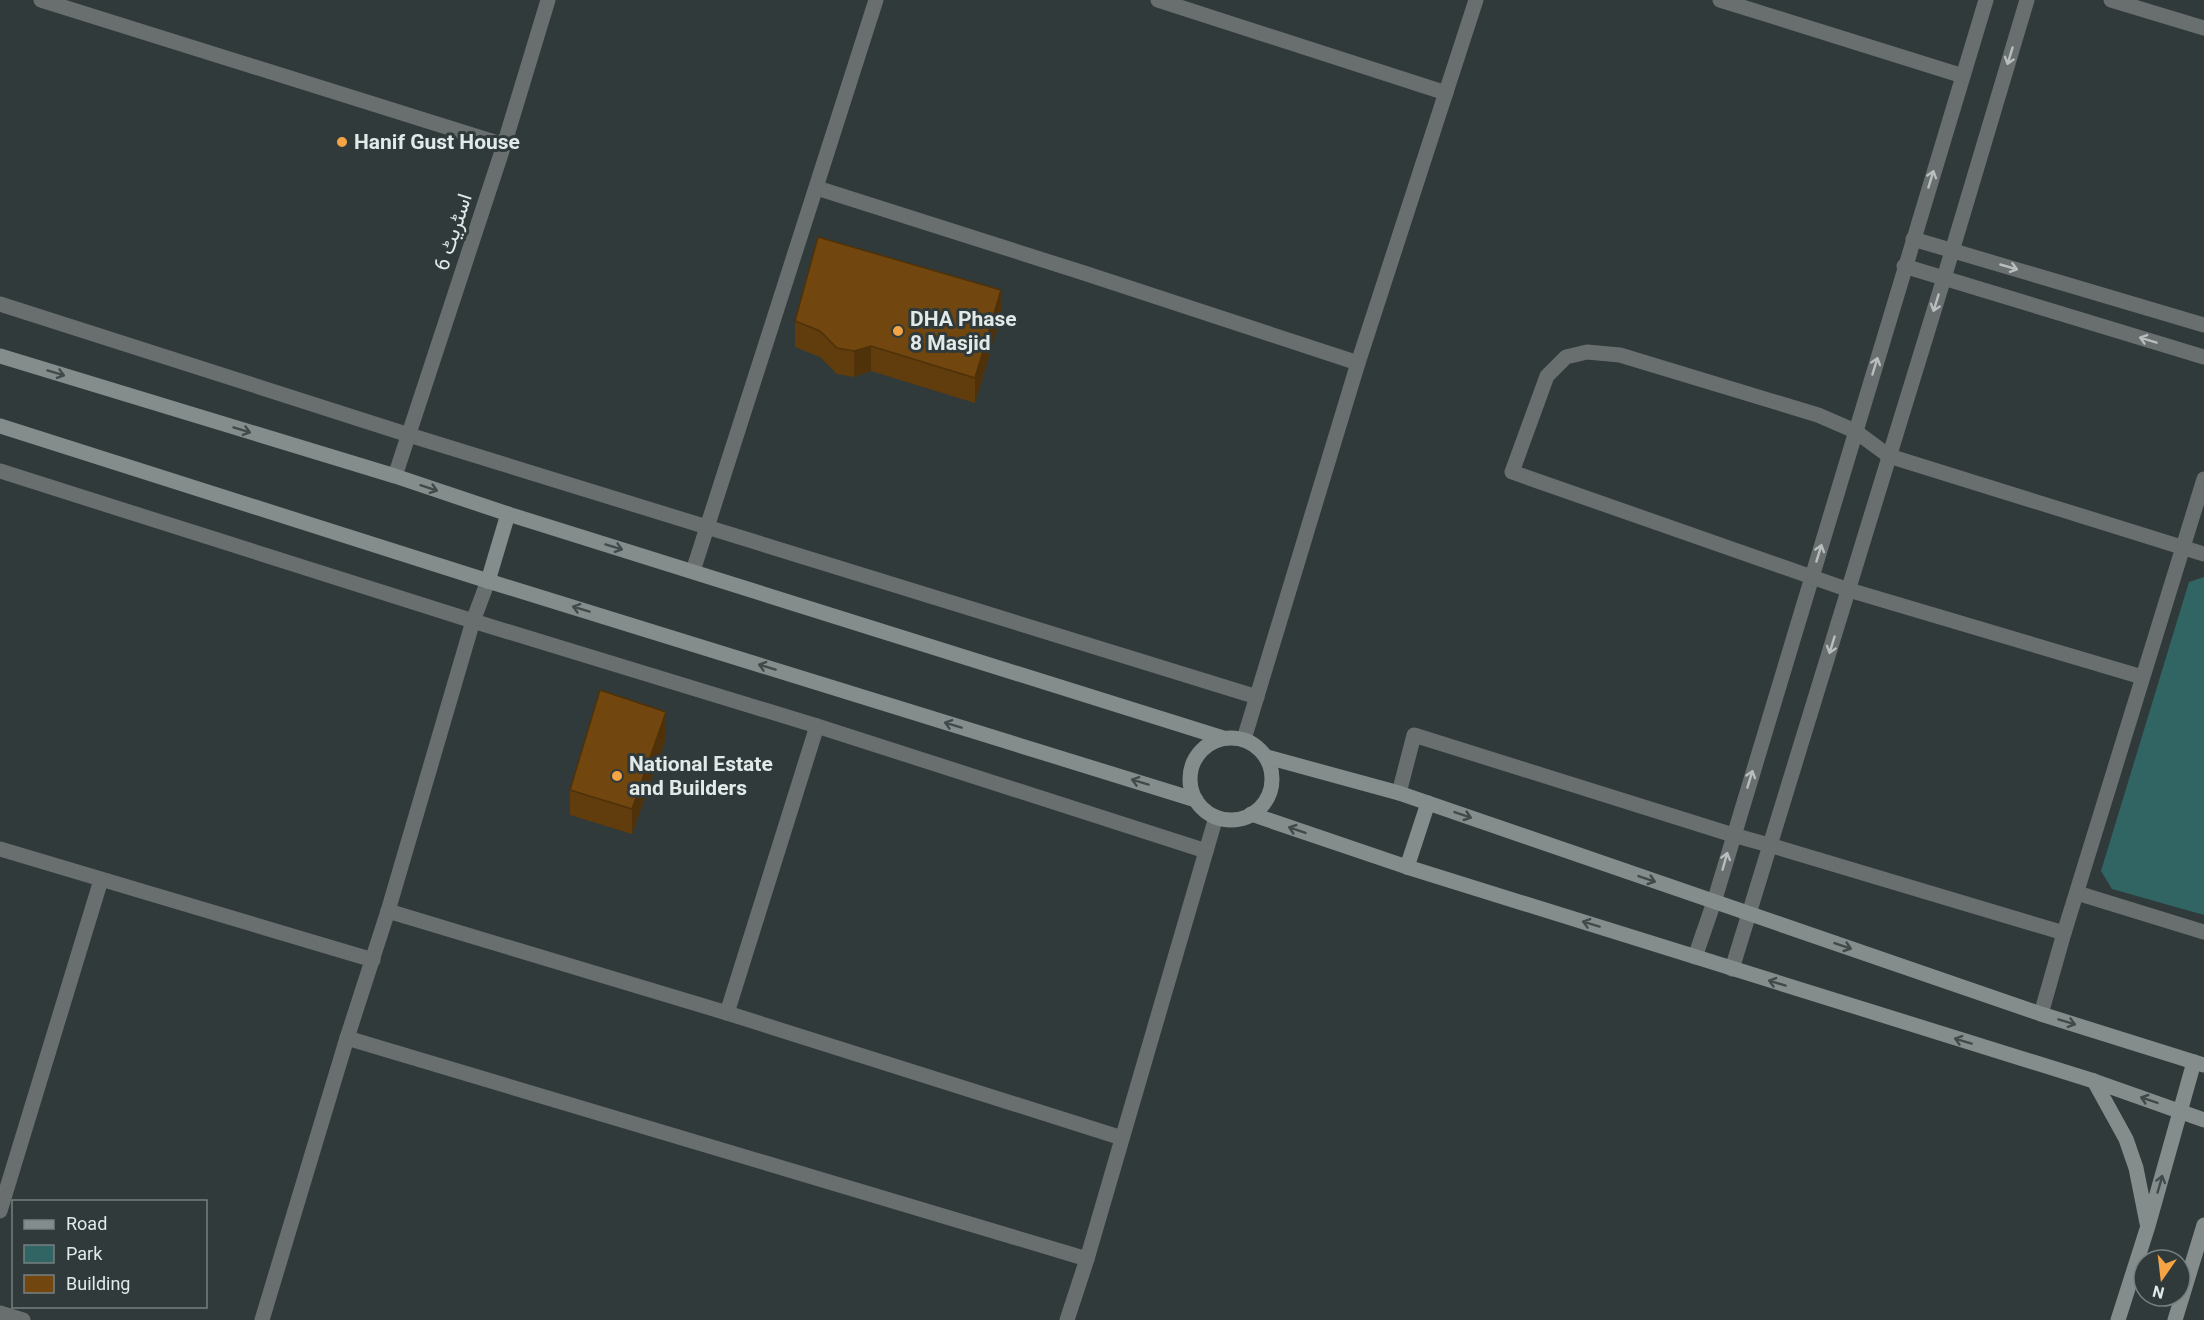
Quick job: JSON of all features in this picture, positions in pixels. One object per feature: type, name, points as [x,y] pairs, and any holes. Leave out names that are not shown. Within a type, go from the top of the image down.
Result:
[{"type":"street","points":[[40,0],[504,146]]},
{"type":"street","name":"اسٹریٹ 6","points":[[395,476],[504,146],[548,0]]},
{"type":"street","points":[[693,571],[876,0]]},
{"type":"street","points":[[1158,0],[1181,3],[1446,93]]},
{"type":"street","points":[[1244,739],[1358,363],[1476,0]]},
{"type":"street","points":[[1720,0],[1963,76]]},
{"type":"street","points":[[1695,957],[1714,902],[1912,239],[1986,0]]},
{"type":"street","points":[[1732,969],[2027,0]]},
{"type":"street","points":[[2111,0],[2204,28]]},
{"type":"street","points":[[817,188],[1358,363]]},
{"type":"street","points":[[1912,239],[2204,325]]},
{"type":"street","points":[[1904,266],[2204,357]]},
{"type":"street","points":[[0,304],[409,435],[1257,697]]},
{"type":"street","points":[[2142,677],[1849,590],[1512,472],[1547,376],[1566,357],[1587,352],[1620,355],[1818,416],[1855,431],[1889,456],[2204,554]]},
{"type":"street","points":[[0,356],[395,476],[508,514],[1223,738],[1244,739],[1257,746],[1267,758],[1272,773],[1271,789],[1264,804],[1240,819],[1228,820],[1208,813],[1196,800],[1190,785],[1191,770],[1197,756],[1208,744],[1223,738]]},
{"type":"street","points":[[0,426],[488,581],[1196,800]]},
{"type":"street","points":[[0,471],[473,621],[817,726],[1206,851]]},
{"type":"street","points":[[2041,1014],[2204,479]]},
{"type":"street","points":[[262,1320],[388,911],[473,621],[488,581],[508,514]]},
{"type":"street","points":[[728,1013],[817,726]]},
{"type":"street","points":[[1399,793],[1414,735],[1733,835],[2064,933]]},
{"type":"street","points":[[1267,758],[1399,793],[2041,1014],[2199,1063],[2181,1112],[2118,1320]]},
{"type":"street","points":[[1407,867],[1428,803]]},
{"type":"street","points":[[1251,814],[1407,867],[2094,1081],[2204,1120]]},
{"type":"street","points":[[1067,1320],[1087,1260],[1216,817]]},
{"type":"street","points":[[0,849],[373,960]]},
{"type":"street","points":[[0,1210],[101,880]]},
{"type":"street","points":[[2077,893],[2204,932]]},
{"type":"street","points":[[388,911],[728,1013],[1122,1138]]},
{"type":"street","points":[[347,1038],[1087,1260]]},
{"type":"street","points":[[2094,1081],[2126,1139],[2136,1168],[2148,1226]]},
{"type":"street","points":[[2175,1320],[2203,1232]]},
{"type":"street","points":[[0,1313],[23,1320]]},
{"type":"green space","points":[[2204,577],[2204,915],[2112,889],[2101,871],[2189,582]]},
{"type":"building","name":"DHA Phase 8 Masjid","points":[[818,237],[1001,290],[975,378],[871,346],[854,351],[837,348],[820,331],[795,321]]},
{"type":"building","name":"National Estate and Builders","points":[[600,690],[666,712],[632,809],[570,790]]},
{"type":"place","name":"Hanif Gust House","points":[[342,142]]},
{"type":"place","name":"DHA Phase 8 Masjid","points":[[898,331]]},
{"type":"place","name":"National Estate and Builders","points":[[617,776]]}]
